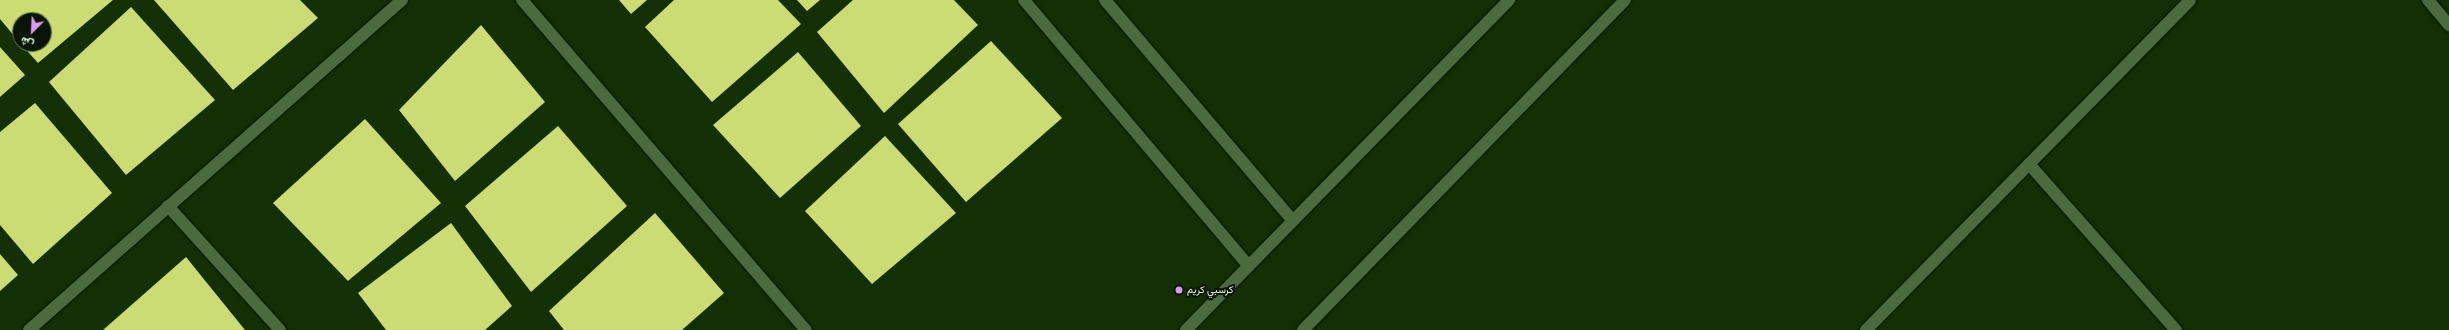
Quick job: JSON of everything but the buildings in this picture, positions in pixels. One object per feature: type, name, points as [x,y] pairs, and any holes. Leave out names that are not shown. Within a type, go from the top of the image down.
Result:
[{"type":"street","points":[[29,330],[402,0]]},
{"type":"street","points":[[522,0],[806,330]]},
{"type":"street","points":[[1024,0],[1249,266]]},
{"type":"street","points":[[1105,0],[1293,221]]},
{"type":"street","points":[[1186,330],[1509,0]]},
{"type":"street","points":[[1303,330],[1625,0]]},
{"type":"street","points":[[1866,330],[2190,0]]},
{"type":"street","points":[[2428,0],[2449,25]]},
{"type":"street","points":[[2030,164],[2176,330]]},
{"type":"street","points":[[168,206],[280,330]]},
{"type":"place","name":"كرسبي كريم","points":[[1179,290]]}]
